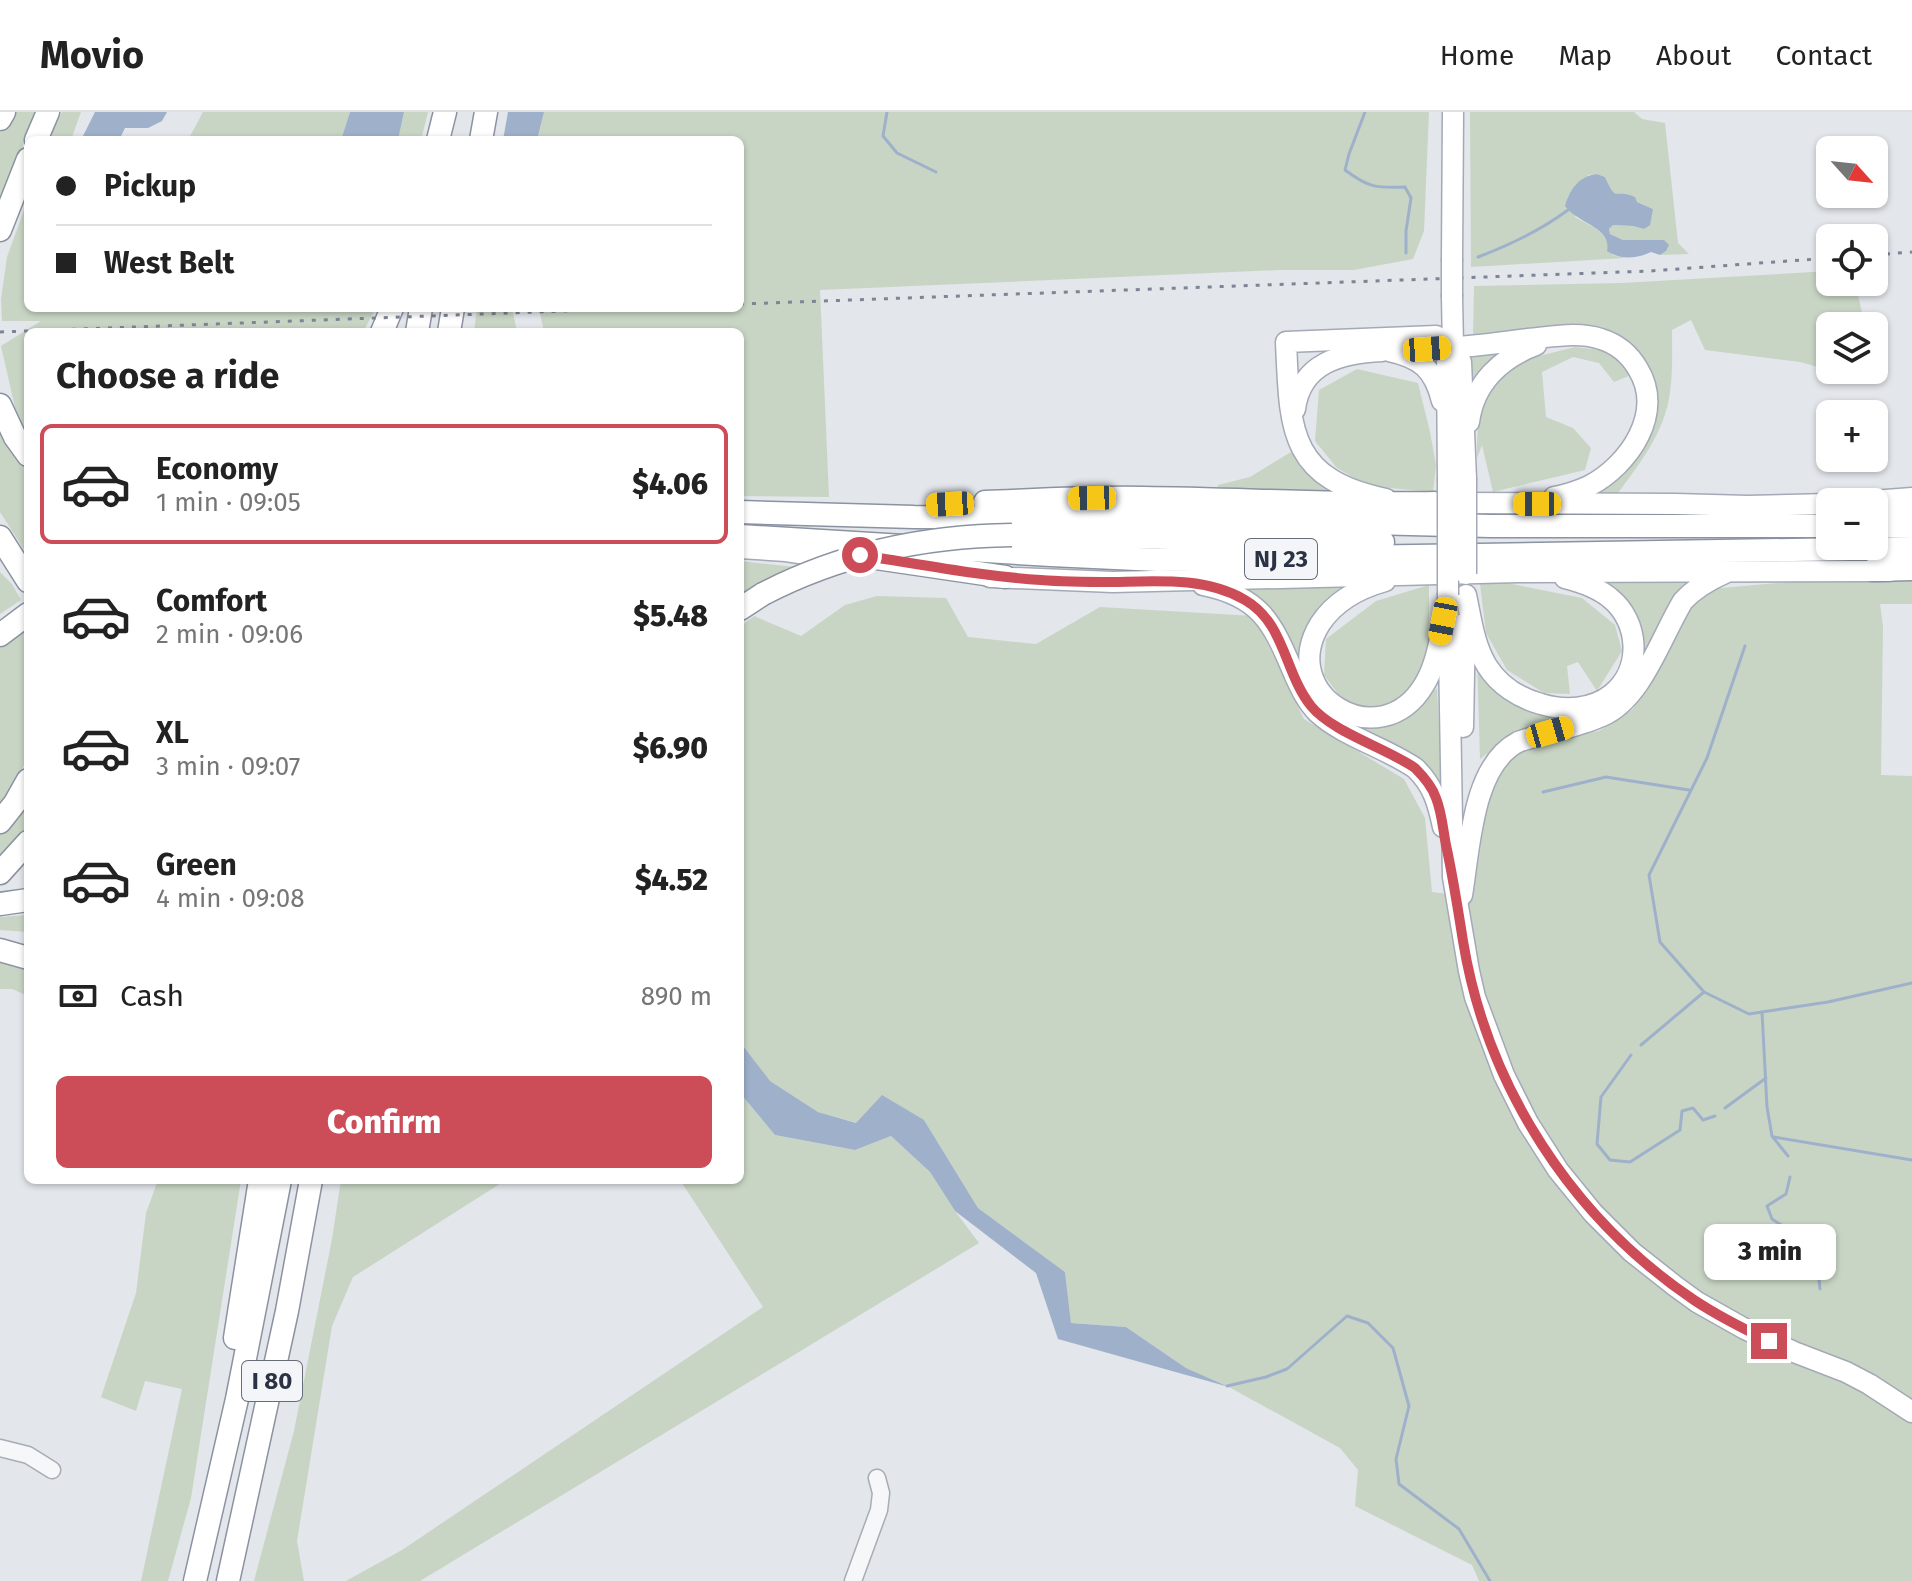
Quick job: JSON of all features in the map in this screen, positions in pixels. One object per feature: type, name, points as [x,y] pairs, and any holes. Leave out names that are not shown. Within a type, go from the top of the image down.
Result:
[{"type":"highway","points":[[0,119],[4,112]]},
{"type":"highway","points":[[38,136],[48,112]]},
{"type":"highway","points":[[439,136],[445,112]]},
{"type":"highway","points":[[450,136],[454,112]]},
{"type":"highway","points":[[482,136],[486,112]]},
{"type":"highway","points":[[0,230],[24,169]]},
{"type":"highway","points":[[0,405],[24,449]]},
{"type":"highway","points":[[818,514],[1087,498],[1376,505],[1435,503]]},
{"type":"highway","points":[[1888,505],[1911,498]]},
{"type":"highway","name":"NJ 23","points":[[744,512],[1334,523],[1816,526]]},
{"type":"highway","points":[[1606,526],[1816,513]]},
{"type":"highway","points":[[1888,526],[1912,526]]},
{"type":"highway","points":[[744,606],[763,594],[828,565],[892,546],[940,539],[1012,535],[1279,541],[1673,543],[1814,548]]},
{"type":"highway","points":[[0,537],[24,575]]},
{"type":"highway","points":[[744,540],[1005,577]]},
{"type":"highway","name":"NJ 23","points":[[744,540],[1158,560],[1912,548]]},
{"type":"highway","points":[[1873,570],[1912,571]]},
{"type":"highway","points":[[0,822],[24,787]]},
{"type":"highway","points":[[0,873],[24,846]]},
{"type":"highway","points":[[0,904],[24,901]]},
{"type":"highway","points":[[0,939],[24,942]]},
{"type":"highway","points":[[0,950],[24,957]]},
{"type":"highway","name":"I 80","points":[[195,1581],[279,1184]]},
{"type":"highway","name":"I 80","points":[[228,1581],[287,1311],[310,1184]]},
{"type":"highway","points":[[225,1450],[221,1424],[258,1185]]},
{"type":"main road","points":[[1447,425],[1447,363],[1453,348],[1453,112]]},
{"type":"main road","points":[[1457,479],[1474,400],[1486,378],[1506,360],[1530,347],[1573,335]]},
{"type":"main road","points":[[1298,442],[1295,413],[1299,389],[1305,378],[1323,364],[1360,352],[1453,348],[1586,335],[1609,342],[1629,356],[1642,376],[1648,404],[1642,430],[1625,456],[1614,468],[1589,485],[1561,496],[1506,504]]},
{"type":"main road","points":[[1465,453],[1461,362],[1445,340],[1436,336],[1286,342],[1289,400],[1298,442],[1322,474],[1344,486],[1383,498],[1435,503],[1816,504]]},
{"type":"main road","points":[[1389,351],[1418,361],[1432,375],[1440,395],[1457,479],[1452,860],[1475,997],[1504,1075],[1528,1123],[1566,1181],[1593,1213],[1653,1270],[1697,1302],[1769,1341],[1846,1372],[1912,1412]]},
{"type":"main road","points":[[1888,500],[1911,498]]},
{"type":"main road","points":[[1005,577],[1147,581],[1518,572],[1873,570]]},
{"type":"main road","points":[[1458,902],[1480,794],[1499,756],[1518,742],[1591,720],[1620,706],[1640,682],[1683,601],[1702,584],[1735,571]]},
{"type":"main road","points":[[1457,595],[1481,655],[1496,677],[1513,692],[1534,702],[1566,708],[1586,707],[1611,695],[1627,674],[1633,656],[1633,633],[1618,605],[1601,591],[1579,582],[1518,572]]},
{"type":"main road","points":[[1429,574],[1404,577],[1366,588],[1344,599],[1325,617],[1314,638],[1310,662],[1315,682],[1325,698],[1343,712],[1369,718],[1388,715],[1408,705],[1430,674],[1457,595]]},
{"type":"main road","points":[[1147,581],[1211,587],[1245,600],[1263,613],[1276,631],[1312,707],[1327,720],[1415,768],[1429,785],[1439,807],[1458,902]]},
{"type":"street","points":[[0,1448],[28,1455],[52,1470]]},
{"type":"street","points":[[853,1581],[879,1510],[881,1493],[877,1478]]},
{"type":"green space","points":[[13,112],[35,112],[0,207],[0,133]]},
{"type":"green space","points":[[62,112],[81,112],[72,136],[51,136]]},
{"type":"green space","points":[[203,112],[350,112],[342,136],[190,136]]},
{"type":"green space","points":[[404,112],[428,112],[422,136],[399,136]]},
{"type":"green space","points":[[544,112],[1429,112],[1424,231],[1413,259],[1354,270],[1280,270],[820,290],[829,497],[744,496],[744,328],[543,328],[540,312],[744,312],[744,136],[538,136]]},
{"type":"green space","points":[[1470,112],[1634,112],[1642,119],[1665,123],[1678,243],[1689,254],[1660,255],[1666,251],[1664,240],[1623,240],[1610,234],[1609,229],[1613,225],[1644,229],[1653,209],[1627,194],[1614,193],[1605,177],[1597,174],[1588,175],[1575,217],[1603,235],[1612,255],[1625,258],[1471,267]]},
{"type":"green space","points":[[24,210],[24,312],[374,312],[365,328],[30,328],[41,321],[2,321],[1,300],[7,257]]},
{"type":"green space","points":[[1816,272],[1816,296],[1858,296],[1862,312],[1816,312],[1816,366],[1705,350],[1691,320],[1672,330],[1671,384],[1657,434],[1616,496],[1590,497],[1655,411],[1656,386],[1645,365],[1608,332],[1581,324],[1473,336],[1474,286],[1622,283]]},
{"type":"green space","points":[[476,312],[513,312],[516,328],[474,328]]},
{"type":"green space","points":[[24,332],[24,431],[19,425],[1,346]]},
{"type":"green space","points":[[1575,347],[1610,351],[1631,375],[1614,382],[1599,363],[1573,357],[1542,372],[1546,417],[1573,428],[1591,448],[1585,470],[1493,492],[1482,445],[1477,458],[1480,414],[1492,383],[1507,367],[1536,350],[1539,356]]},
{"type":"green space","points":[[1512,350],[1472,392],[1471,357]]},
{"type":"green space","points":[[1357,369],[1418,383],[1436,465],[1433,492],[1368,486],[1337,468],[1315,441],[1319,390]]},
{"type":"green space","points":[[0,426],[11,452],[24,463],[24,550],[0,512]]},
{"type":"green space","points":[[1291,452],[1310,477],[1331,492],[1217,493],[1218,485],[1250,477]]},
{"type":"green space","points":[[744,561],[804,568],[744,597]]},
{"type":"green space","points":[[0,572],[21,600],[0,614]]},
{"type":"green space","points":[[1704,579],[1644,664],[1635,610],[1602,581]]},
{"type":"green space","points":[[1912,580],[1912,604],[1880,604],[1883,626],[1881,775],[1912,776],[1912,1581],[1479,1581],[1472,1565],[1355,1506],[1358,1470],[1340,1448],[1229,1387],[1186,1368],[1126,1327],[1071,1323],[1065,1272],[978,1208],[924,1120],[857,1123],[818,1112],[744,1065],[744,624],[754,616],[801,636],[845,605],[877,596],[946,598],[968,637],[1036,644],[1100,607],[1254,616],[1304,719],[1404,779],[1425,818],[1432,892],[1473,897],[1486,810],[1504,761],[1541,740],[1599,731],[1633,709],[1688,609],[1710,589],[1789,582]]},
{"type":"green space","points":[[1502,582],[1582,598],[1615,625],[1622,651],[1597,691],[1578,662],[1567,666],[1570,694],[1544,693],[1507,670],[1486,633],[1480,584]]},
{"type":"green space","points":[[1360,584],[1325,611],[1304,671],[1280,623],[1247,590]]},
{"type":"green space","points":[[1429,585],[1429,662],[1411,693],[1379,713],[1345,703],[1324,675],[1326,639],[1376,601]]},
{"type":"green space","points":[[24,630],[24,765],[0,806],[0,648]]},
{"type":"green space","points":[[1477,656],[1498,687],[1583,718],[1511,735],[1480,759]]},
{"type":"green space","points":[[1437,688],[1442,785],[1420,762],[1349,724],[1401,719]]},
{"type":"green space","points":[[24,799],[24,833],[0,860],[0,831]]},
{"type":"green space","points":[[24,915],[24,932],[0,930],[0,917]]},
{"type":"green space","points":[[0,962],[24,968],[24,994],[12,989],[0,989]]},
{"type":"green space","points":[[744,1098],[775,1135],[855,1150],[891,1136],[930,1172],[979,1243],[420,1581],[346,1581],[402,1550],[763,1307],[683,1184],[744,1184]]},
{"type":"green space","points":[[157,1184],[240,1184],[191,1498],[168,1581],[141,1581],[182,1389],[145,1381],[136,1411],[101,1397],[136,1293],[146,1213]]},
{"type":"green space","points":[[340,1184],[500,1184],[353,1277],[332,1326],[297,1541],[304,1581],[254,1581],[294,1431]]},
{"type":"water","points":[[95,112],[167,112],[162,121],[148,128],[125,128],[121,136],[83,136]]},
{"type":"water","points":[[350,112],[404,112],[399,136],[342,136]]},
{"type":"water","points":[[508,112],[544,112],[538,136],[504,136]]},
{"type":"water","points":[[1597,174],[1605,177],[1614,193],[1635,197],[1637,202],[1653,209],[1650,225],[1644,229],[1613,225],[1609,229],[1610,234],[1623,240],[1664,240],[1669,245],[1666,251],[1660,255],[1651,252],[1629,258],[1612,254],[1607,251],[1604,236],[1565,206],[1576,184],[1585,177]]},
{"type":"water","points":[[744,1047],[770,1081],[818,1112],[856,1123],[882,1095],[924,1120],[978,1208],[1065,1272],[1071,1323],[1126,1327],[1186,1368],[1229,1387],[1058,1339],[1036,1273],[955,1211],[930,1172],[891,1136],[855,1150],[775,1135],[744,1098]]},
{"type":"waterway","points":[[887,112],[883,136],[897,153],[936,172]]},
{"type":"waterway","points":[[1365,112],[1345,170],[1373,186],[1405,187],[1411,198],[1406,253]]},
{"type":"waterway","points":[[1478,257],[1525,236],[1568,210]]},
{"type":"waterway","points":[[1745,646],[1707,758],[1649,875],[1660,942],[1704,992],[1749,1014],[1828,1002],[1912,983]]},
{"type":"waterway","points":[[1543,792],[1606,777],[1689,790]]},
{"type":"waterway","points":[[1641,1045],[1704,992]]},
{"type":"waterway","points":[[1762,1012],[1767,1107],[1772,1136],[1788,1156]]},
{"type":"waterway","points":[[1631,1055],[1601,1097],[1597,1144],[1610,1160],[1630,1162],[1680,1130],[1682,1111],[1693,1108],[1703,1120],[1715,1116]]},
{"type":"waterway","points":[[1725,1108],[1766,1078]]},
{"type":"waterway","points":[[1774,1137],[1912,1160]]},
{"type":"waterway","points":[[1790,1177],[1786,1194],[1767,1206],[1772,1219],[1816,1251],[1820,1289]]},
{"type":"waterway","points":[[1227,1386],[1287,1369],[1347,1316],[1368,1323],[1393,1348],[1409,1406],[1396,1459],[1399,1484],[1459,1529],[1490,1581]]},
{"type":"railway","points":[[1888,254],[1912,252]]},
{"type":"railway","points":[[744,304],[1650,271],[1816,259]]},
{"type":"railway","points":[[107,328],[536,312]]},
{"type":"railway","points":[[0,332],[24,331]]},
{"type":"route","points":[[860,555],[1005,577],[1198,584],[1234,595],[1263,613],[1276,631],[1312,707],[1327,720],[1415,768],[1435,796],[1469,971],[1484,1025],[1515,1100],[1558,1170],[1593,1213],[1653,1270],[1697,1302],[1769,1341]]}]
